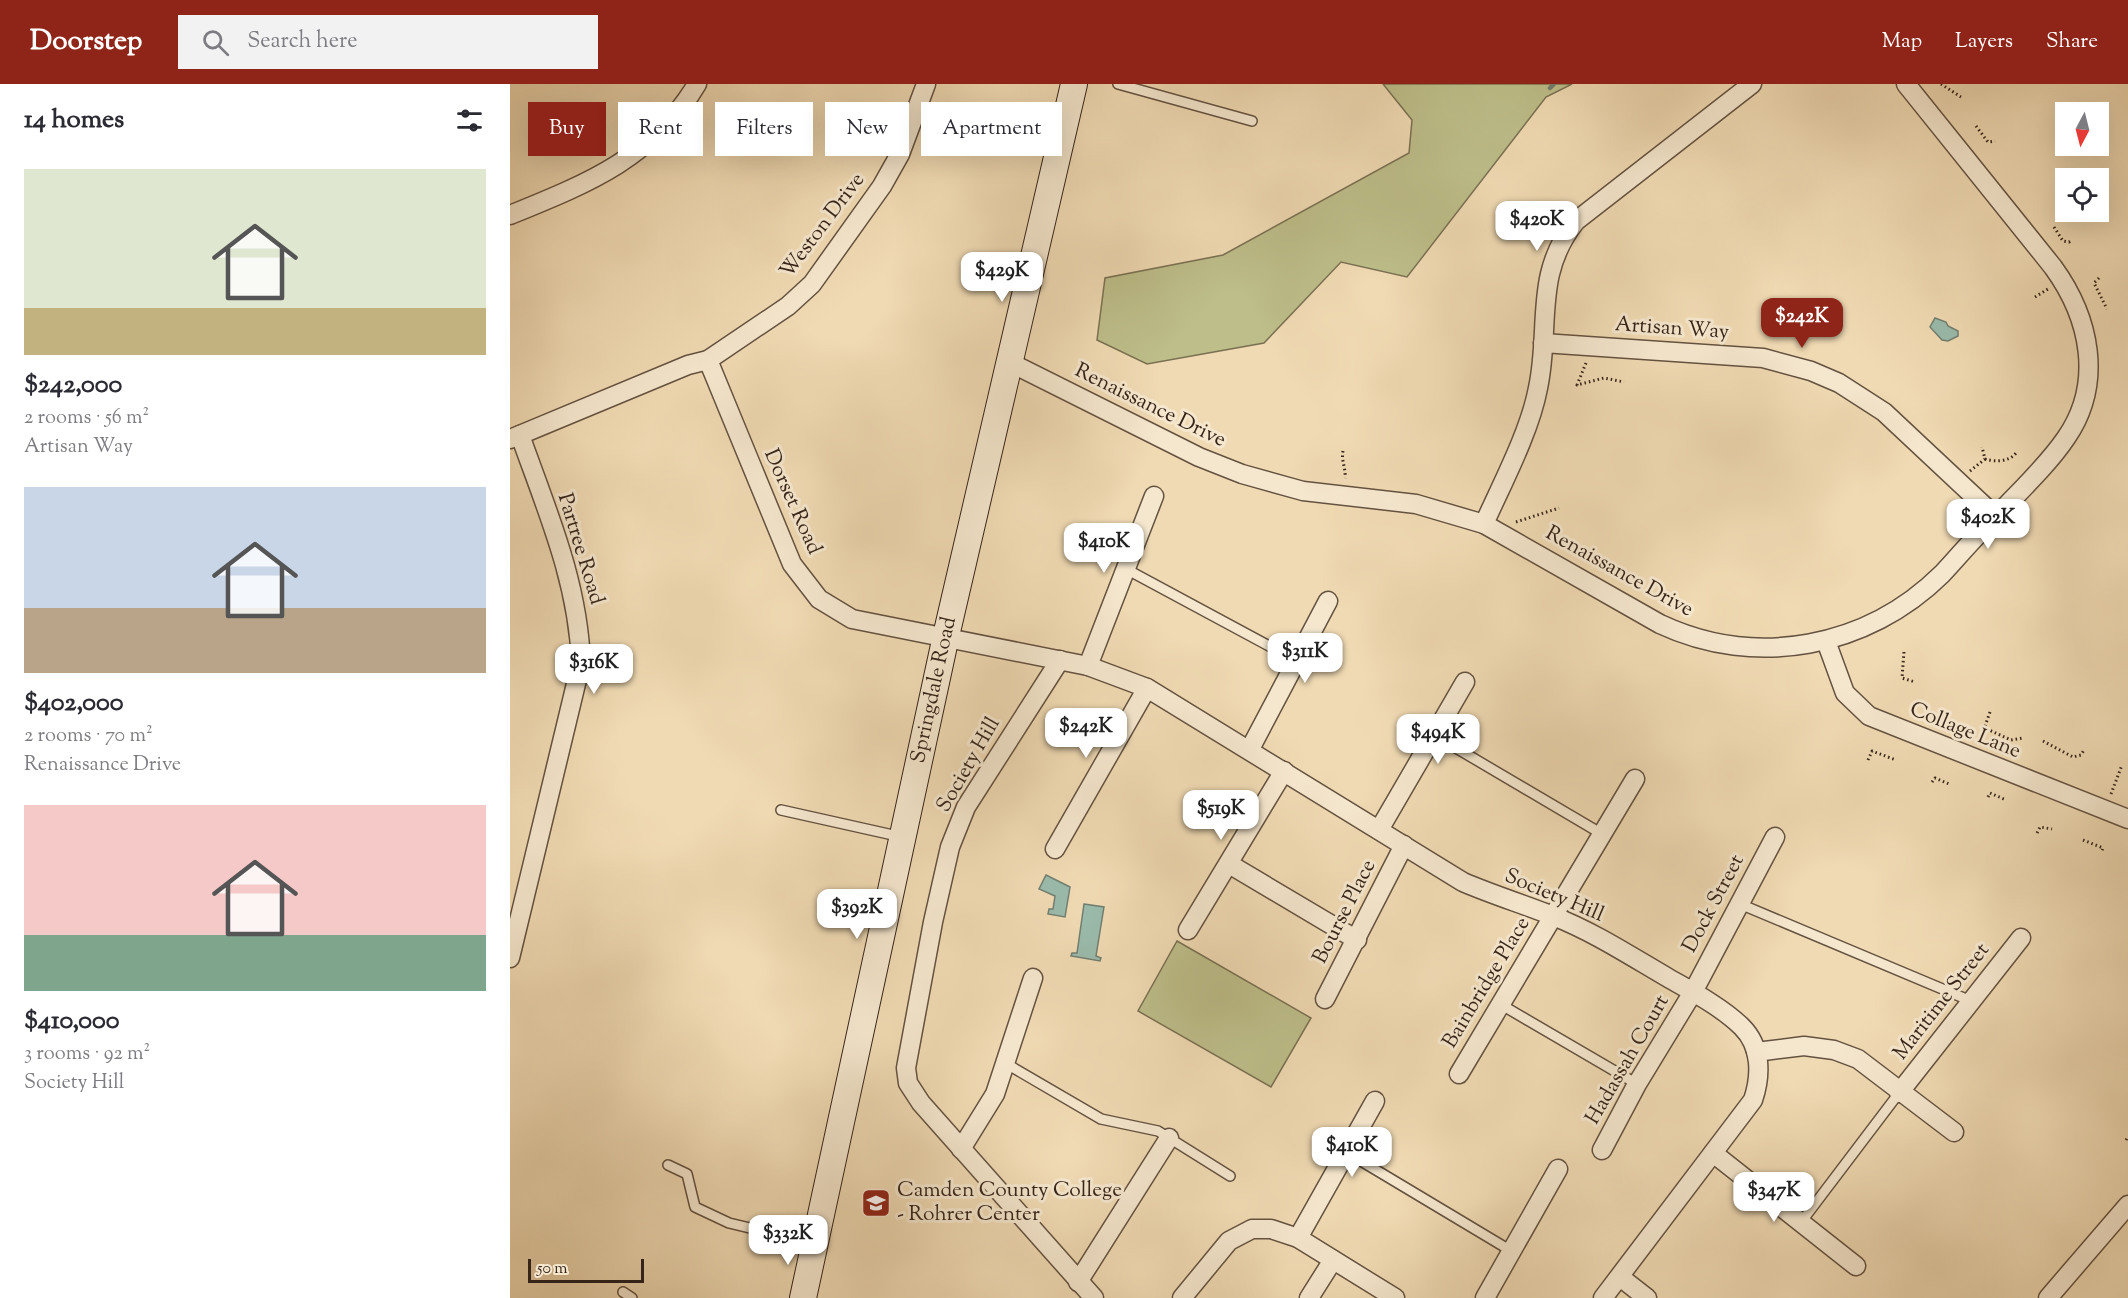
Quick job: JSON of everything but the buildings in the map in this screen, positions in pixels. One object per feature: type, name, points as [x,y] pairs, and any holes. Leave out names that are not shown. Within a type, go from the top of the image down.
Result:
[{"type":"main road","name":"Springdale Road","points":[[803,1298],[946,636],[1074,84]]},
{"type":"street","points":[[510,215],[627,161],[659,133],[697,84]]},
{"type":"street","name":"Weston Drive","points":[[515,437],[688,365],[708,360],[788,306],[812,284],[882,186],[900,154],[926,84]]},
{"type":"street","points":[[1484,524],[1533,408],[1540,378],[1547,280],[1557,250],[1568,231],[1576,221],[1752,84]]},
{"type":"street","name":"Renaissance Drive","points":[[1011,363],[1199,456],[1242,474],[1314,493],[1416,504],[1484,524],[1660,624],[1689,637],[1750,648],[1779,648],[1826,641],[1867,626],[1908,603],[1942,574],[2052,456],[2072,427],[2085,392],[2086,334],[2079,311],[2060,277],[1906,84]]},
{"type":"street","name":"Artisan Way","points":[[1543,343],[1763,358],[1811,371],[1845,387],[1884,411],[1995,516]]},
{"type":"street","name":"Dorset Road","points":[[708,360],[792,564],[819,599],[852,619],[946,636]]},
{"type":"street","name":"Partree Road","points":[[510,958],[581,663],[580,629],[572,585],[515,437]]},
{"type":"street","points":[[1088,666],[1154,496]]},
{"type":"street","points":[[1250,749],[1328,601]]},
{"type":"street","name":"Society Hill","points":[[946,636],[1088,666],[1147,688],[1250,749],[1463,882],[1498,898],[1554,916],[1693,992],[1743,1028],[1756,1052],[1759,1063],[1759,1082],[1753,1100],[1603,1298]]},
{"type":"street","name":"Collage Lane","points":[[1826,641],[1845,693],[1869,716],[2128,819]]},
{"type":"street","name":"Society Hill","points":[[1060,660],[966,807],[950,847],[933,922],[906,1068],[908,1083],[921,1103],[1094,1298]]},
{"type":"street","points":[[1379,830],[1466,682]]},
{"type":"street","points":[[1055,849],[1147,688]]},
{"type":"street","points":[[1188,930],[1284,771]]},
{"type":"street","name":"Bainbridge Place","points":[[1459,1074],[1635,779]]},
{"type":"street","name":"Dock Street","points":[[1693,992],[1775,837]]},
{"type":"street","name":"Bourse Place","points":[[1325,999],[1404,845]]},
{"type":"street","points":[[1229,864],[1357,940]]},
{"type":"street","name":"Maritime Street","points":[[1899,1093],[2021,938]]},
{"type":"street","points":[[961,1149],[995,1094],[1033,978]]},
{"type":"street","name":"Hadassah Court","points":[[1602,1150],[1637,1084],[1693,992]]},
{"type":"street","points":[[1756,1052],[1804,1046],[1834,1050],[1858,1059],[1899,1093],[1954,1132]]},
{"type":"street","points":[[1298,1238],[1375,1101]]},
{"type":"street","points":[[1078,1282],[1169,1138]]},
{"type":"street","points":[[1713,1153],[1802,1221],[1856,1266]]},
{"type":"street","points":[[1485,1298],[1558,1169]]},
{"type":"street","points":[[2048,1298],[2128,1205]]},
{"type":"street","points":[[1182,1298],[1229,1241],[1247,1231],[1271,1229],[1298,1238],[1395,1298]]},
{"type":"street","points":[[1309,1298],[1333,1260]]},
{"type":"street","points":[[1620,1277],[1647,1298]]},
{"type":"lane","points":[[1118,84],[1252,121]]},
{"type":"lane","points":[[1126,568],[1297,661]]},
{"type":"lane","points":[[1434,735],[1602,834]]},
{"type":"lane","points":[[782,810],[902,837]]},
{"type":"lane","points":[[1740,904],[1971,1001]]},
{"type":"lane","points":[[1499,1004],[1637,1084]]},
{"type":"lane","points":[[1005,1063],[1101,1119],[1158,1131],[1230,1176]]},
{"type":"lane","points":[[1802,1221],[1899,1093]]},
{"type":"lane","points":[[1346,1152],[1513,1252]]},
{"type":"lane","points":[[668,1165],[687,1174],[695,1207],[729,1223],[815,1244]]},
{"type":"lane","points":[[623,1292],[632,1298]]},
{"type":"path","points":[[1933,92],[1941,84],[1961,97]]},
{"type":"path","points":[[1976,126],[1988,142],[1995,141]]},
{"type":"path","points":[[2054,227],[2064,241],[2072,240]]},
{"type":"path","points":[[2099,278],[2094,283],[2107,309]]},
{"type":"path","points":[[2035,297],[2048,289]]},
{"type":"path","points":[[1586,363],[1576,385],[1604,378],[1624,382]]},
{"type":"path","points":[[1982,447],[1985,459]]},
{"type":"path","points":[[1343,451],[1341,459],[1346,470],[1345,478]]},
{"type":"path","points":[[1985,459],[1995,462],[2013,457],[2016,453]]},
{"type":"path","points":[[1970,471],[1985,459]]},
{"type":"path","points":[[1516,522],[1560,508]]},
{"type":"path","points":[[1904,652],[1902,678],[1916,682]]},
{"type":"path","points":[[1990,712],[1985,726],[1987,729],[2011,740],[2023,738]]},
{"type":"path","points":[[2043,741],[2073,757],[2081,755],[2084,750]]},
{"type":"path","points":[[1868,760],[1872,751],[1896,760]]},
{"type":"path","points":[[2110,795],[2122,765]]},
{"type":"path","points":[[1932,782],[1935,778],[1949,784]]},
{"type":"path","points":[[1988,796],[1990,794],[2006,800]]},
{"type":"path","points":[[2037,833],[2040,827],[2052,829]]},
{"type":"path","points":[[2083,840],[2103,848],[2102,851]]},
{"type":"green space","points":[[1383,84],[1572,84],[1546,97],[1407,277],[1341,262],[1264,343],[1147,364],[1097,340],[1105,278],[1223,255],[1409,153],[1412,120]]},
{"type":"green space","points":[[1177,941],[1311,1018],[1271,1087],[1138,1011]]},
{"type":"shaded area","points":[[1935,318],[1946,322],[1948,326],[1958,331],[1958,336],[1948,341],[1942,340],[1930,327]]},
{"type":"shaded area","points":[[1046,875],[1070,887],[1065,917],[1048,914],[1049,909],[1053,909],[1055,896],[1039,889]]},
{"type":"shaded area","points":[[1084,904],[1104,907],[1096,956],[1101,958],[1100,961],[1071,956],[1072,953],[1077,953]]},
{"type":"waterway","points":[[1550,88],[1554,84]]},
{"type":"place","name":"Camden County College - Rohrer Center","points":[[876,1203]]}]
